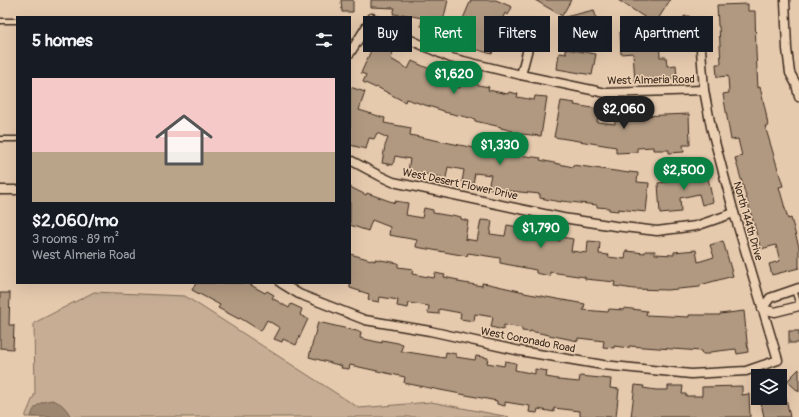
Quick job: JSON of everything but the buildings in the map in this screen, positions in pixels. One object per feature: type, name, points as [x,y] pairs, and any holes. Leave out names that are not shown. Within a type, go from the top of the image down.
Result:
[{"type":"street","points":[[785,0],[787,49],[790,73],[796,84],[799,97]]},
{"type":"street","name":"West Almeria Road","points":[[351,51],[372,18],[404,37],[451,58],[521,75],[606,93],[704,90]]},
{"type":"street","points":[[521,75],[527,52]]},
{"type":"street","name":"North 144th Drive","points":[[701,52],[704,90],[711,127],[734,213],[778,360]]},
{"type":"street","points":[[796,84],[799,74]]},
{"type":"street","name":"West Desert Flower Drive","points":[[351,161],[393,182],[563,218],[615,226],[657,231],[696,226],[734,213]]},
{"type":"street","points":[[0,190],[16,190]]},
{"type":"street","name":"West Coronado Road","points":[[283,284],[299,294],[364,320],[520,351],[603,365],[691,374],[746,371],[778,360]]},
{"type":"street","points":[[797,289],[770,298],[762,309],[775,312],[799,305]]},
{"type":"lane","points":[[0,21],[16,21]]},
{"type":"lane","points":[[0,139],[16,139]]},
{"type":"lane","points":[[797,289],[799,305]]},
{"type":"shaded area","points":[[94,292],[185,296],[359,408],[431,402],[509,417],[25,417],[35,393],[34,323]]},
{"type":"shaded area","points":[[52,400],[63,406],[71,417],[31,417],[38,405]]}]
